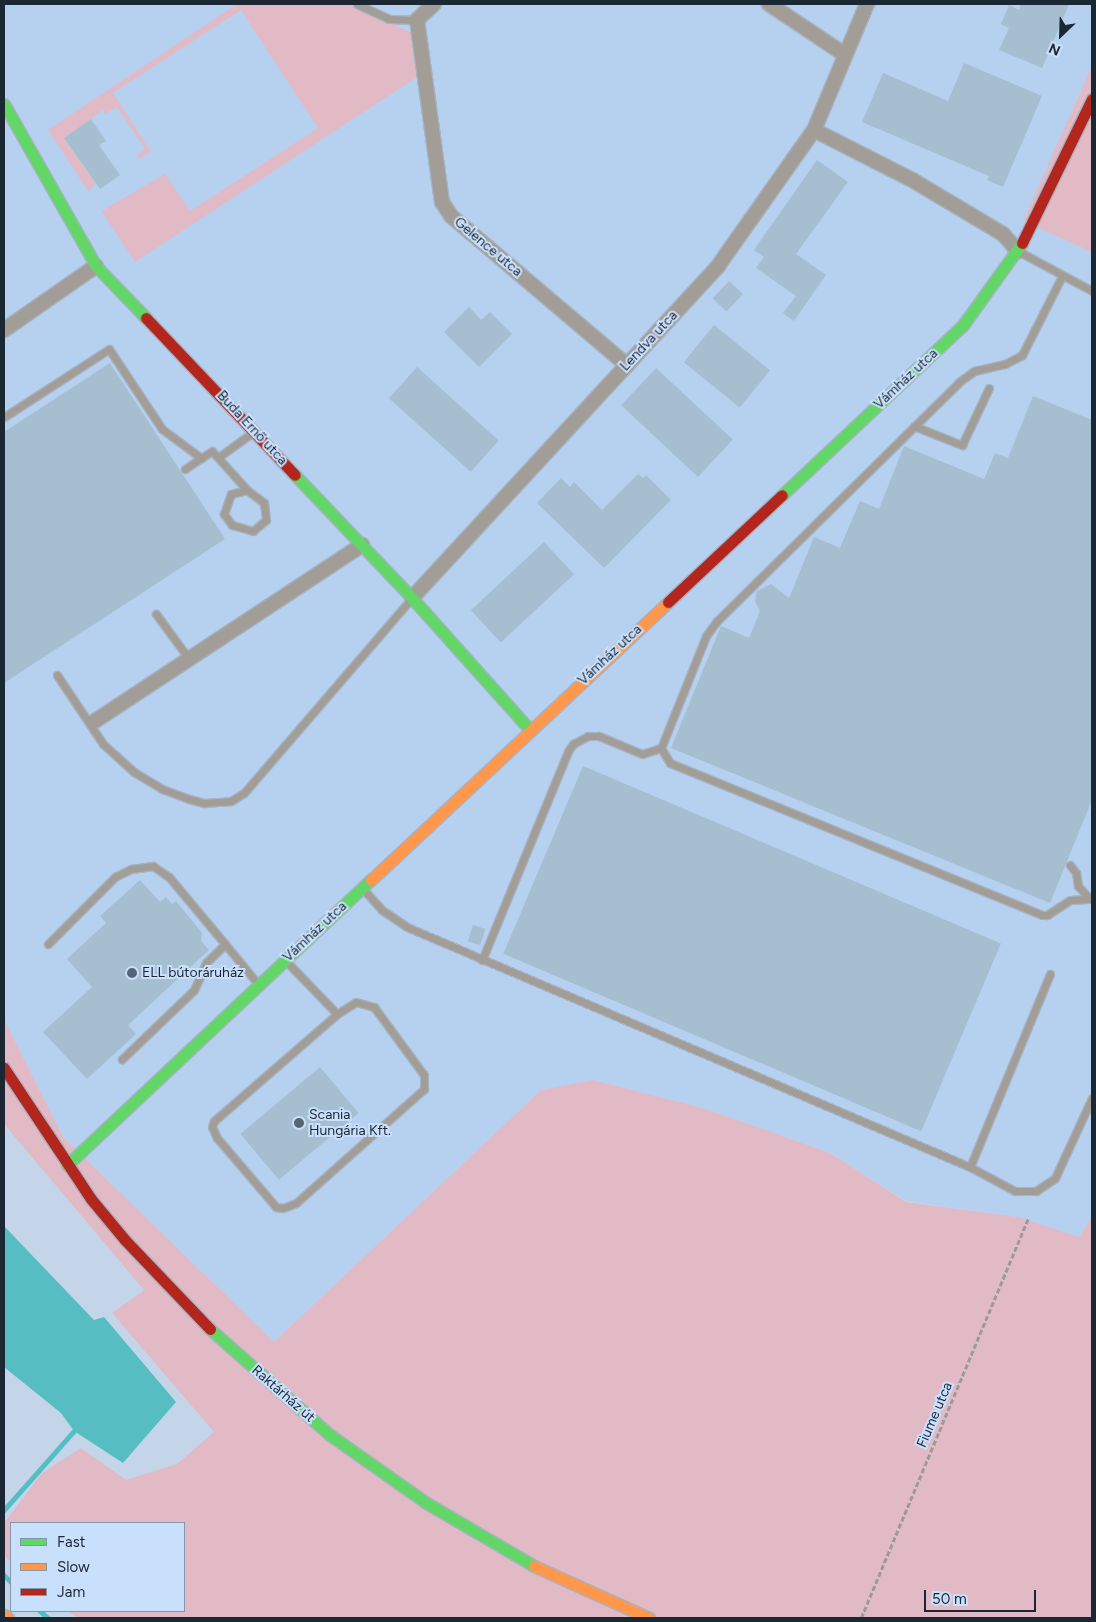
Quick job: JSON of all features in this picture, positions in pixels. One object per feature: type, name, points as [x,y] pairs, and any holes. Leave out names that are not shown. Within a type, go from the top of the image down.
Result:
[{"type":"main road","name":"Vámház utca","points":[[67,1165],[963,325],[1018,251],[1092,99]]},
{"type":"main road","name":"Buda Ernő utca","points":[[4,104],[68,222],[96,266],[255,430],[412,598],[530,730]]},
{"type":"main road","name":"Raktárház út","points":[[4,1068],[91,1199],[158,1277],[246,1363],[330,1435],[425,1502],[509,1553],[564,1582],[649,1618]]},
{"type":"main road","points":[[4,1615],[8,1618]]},
{"type":"street","points":[[417,20],[434,4]]},
{"type":"street","points":[[769,4],[844,54]]},
{"type":"street","name":"Lendva utca","points":[[412,598],[718,266],[814,130],[844,54],[867,4]]},
{"type":"street","name":"Gelence utca","points":[[417,20],[440,196],[446,210],[627,365]]},
{"type":"street","points":[[814,130],[914,181],[1003,234],[1018,251]]},
{"type":"street","points":[[4,330],[96,266]]},
{"type":"street","points":[[95,721],[362,545]]},
{"type":"lane","points":[[357,4],[389,18],[417,20]]},
{"type":"lane","points":[[1018,251],[1092,291]]},
{"type":"lane","points":[[661,748],[710,628],[969,374],[1012,361],[1022,355],[1062,276]]},
{"type":"lane","points":[[4,417],[109,349],[162,429],[201,458]]},
{"type":"lane","points":[[914,426],[962,444],[988,388]]},
{"type":"lane","points":[[219,457],[255,430]]},
{"type":"lane","points":[[185,469],[212,450],[246,490],[260,498],[266,508],[263,525],[253,531],[232,525],[224,514],[231,494],[246,490]]},
{"type":"lane","points":[[56,674],[102,744],[134,772],[162,789],[188,799],[204,803],[231,801],[244,793],[412,598]]},
{"type":"lane","points":[[156,614],[189,660]]},
{"type":"lane","points":[[482,960],[572,744],[581,738],[594,736],[642,754],[661,748]]},
{"type":"lane","points":[[661,748],[670,763],[1042,915],[1047,915],[1070,900],[1090,898]]},
{"type":"lane","points":[[1070,865],[1076,873],[1078,886],[1090,898]]},
{"type":"lane","points":[[48,944],[115,878],[130,869],[154,866],[178,887],[258,984]]},
{"type":"lane","points":[[362,888],[390,917],[482,960],[970,1167],[1015,1191],[1045,1187],[1060,1170],[1092,1098]]},
{"type":"lane","points":[[122,1059],[194,990],[206,963],[225,944]]},
{"type":"lane","points":[[284,960],[337,1014]]},
{"type":"lane","points":[[970,1167],[1050,974]]},
{"type":"lane","points":[[356,1002],[374,1008],[424,1075],[424,1089],[296,1202],[283,1208],[276,1207],[217,1138],[212,1127],[214,1121],[337,1014],[356,1002]]},
{"type":"path","name":"Fiume utca","points":[[861,1618],[1028,1219]]},
{"type":"shaded area","points":[[4,4],[1092,4],[1092,66],[1023,221],[1092,252],[1092,1217],[1079,1237],[1018,1217],[906,1201],[830,1153],[706,1109],[593,1080],[541,1090],[274,1342],[63,1137],[4,1019]]},
{"type":"shaded area","points":[[237,4],[350,4],[412,33],[417,77],[135,262],[102,212],[108,207],[165,174],[190,211],[318,128],[241,10],[113,93],[151,152],[139,159],[137,155],[145,149],[117,107],[105,114],[103,110],[64,138],[96,184],[88,191],[48,130]]},
{"type":"shaded area","points":[[1092,66],[1092,252],[1023,221]]},
{"type":"shaded area","points":[[4,1019],[63,1137],[274,1342],[541,1090],[593,1080],[706,1109],[830,1153],[906,1202],[1018,1217],[1079,1237],[1092,1217],[1092,1618],[77,1618],[69,1612],[185,1612],[185,1522],[10,1522],[10,1561],[4,1555],[4,1523],[42,1473],[81,1448],[126,1480],[177,1464],[214,1432],[112,1313],[144,1290],[4,1124]]},
{"type":"shaded area","points":[[4,1226],[94,1320],[104,1317],[176,1402],[123,1463],[74,1431],[61,1413],[4,1367]]},
{"type":"building","points":[[1021,4],[1069,4],[1042,68],[999,50],[1009,28],[1001,24],[1009,5],[1019,10]]},
{"type":"building","points":[[964,63],[1042,96],[1003,187],[987,180],[989,176],[862,122],[883,73],[948,101]]},
{"type":"building","points":[[91,119],[106,141],[99,145],[120,175],[100,189],[64,138]]},
{"type":"building","points":[[817,160],[848,182],[796,254],[826,275],[794,321],[783,313],[796,296],[756,268],[764,257],[754,250]]},
{"type":"building","points":[[729,281],[743,294],[727,312],[713,299]]},
{"type":"building","points":[[469,307],[481,320],[490,312],[512,334],[479,367],[444,332]]},
{"type":"building","points":[[714,325],[770,370],[740,408],[684,362]]},
{"type":"building","points":[[110,363],[225,539],[4,683],[4,432]]},
{"type":"building","points":[[417,367],[499,441],[471,472],[389,398]]},
{"type":"building","points":[[656,368],[733,440],[698,477],[621,405]]},
{"type":"building","points":[[1033,396],[1092,420],[1092,800],[1050,903],[671,748],[721,626],[749,638],[760,611],[755,601],[757,591],[771,584],[789,598],[814,537],[840,548],[860,501],[879,509],[904,446],[984,479],[995,453],[1008,458]]},
{"type":"building","points":[[638,474],[643,478],[646,475],[671,500],[604,568],[537,503],[561,478],[570,487],[574,482],[602,510]]},
{"type":"building","points":[[544,542],[574,574],[501,642],[471,610]]},
{"type":"building","points":[[583,766],[1001,943],[921,1131],[503,954]]},
{"type":"building","name":"ELL bútoráruház","points":[[140,880],[160,902],[166,897],[172,904],[176,901],[202,933],[201,941],[209,950],[128,1025],[136,1034],[87,1079],[43,1032],[92,987],[67,959],[106,923],[100,916]]},
{"type":"building","points":[[473,925],[485,929],[480,945],[468,941]]},
{"type":"building","name":"Scania Hungária Kft.","points":[[320,1067],[359,1113],[279,1180],[240,1134]]},
{"type":"waterway","points":[[4,1510],[74,1431]]},
{"type":"waterway","points":[[4,1575],[10,1581]]},
{"type":"waterway","points":[[41,1612],[48,1618]]},
{"type":"traffic: fast","points":[[4,104],[96,266],[146,318]]},
{"type":"traffic: fast","points":[[782,495],[963,325],[1022,243]]},
{"type":"traffic: fast","points":[[295,475],[412,598],[530,730]]},
{"type":"traffic: fast","points":[[67,1165],[371,880]]},
{"type":"traffic: fast","points":[[210,1329],[330,1435],[425,1502],[534,1566]]},
{"type":"traffic: slow","points":[[371,880],[668,602]]},
{"type":"traffic: slow","points":[[534,1566],[649,1618]]},
{"type":"traffic: slow","points":[[4,1615],[8,1618]]},
{"type":"traffic: jam","points":[[1022,243],[1092,99]]},
{"type":"traffic: jam","points":[[146,318],[295,475]]},
{"type":"traffic: jam","points":[[668,602],[782,495]]},
{"type":"traffic: jam","points":[[4,1068],[91,1199],[125,1240],[210,1329]]},
{"type":"place","name":"ELL bútoráruház","points":[[132,973]]},
{"type":"place","name":"Scania Hungária Kft.","points":[[299,1123]]}]
